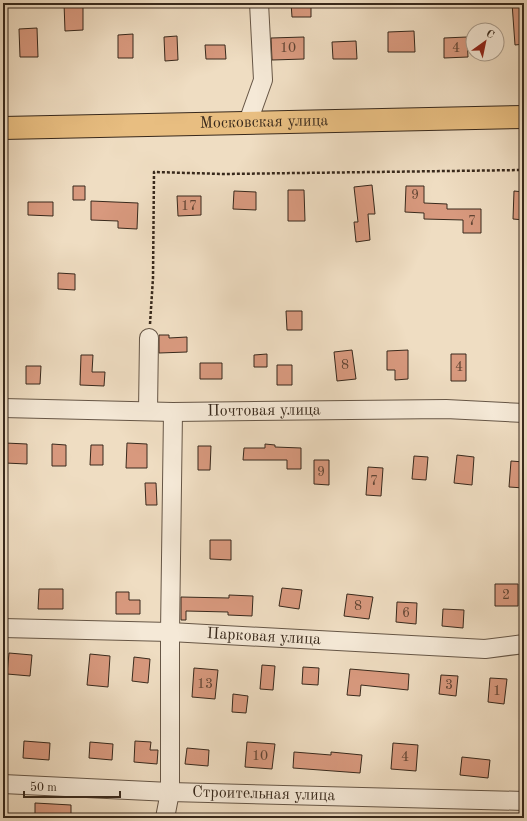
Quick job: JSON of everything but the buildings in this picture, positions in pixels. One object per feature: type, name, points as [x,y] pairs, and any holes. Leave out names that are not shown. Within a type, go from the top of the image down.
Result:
[{"type":"highway","name":"Московская улица","points":[[3,128],[248,122],[524,118]]},
{"type":"street","points":[[248,122],[263,80],[259,3]]},
{"type":"street","points":[[148,412],[149,338]]},
{"type":"street","name":"Почтовая улица","points":[[3,408],[148,412],[446,409],[524,413]]},
{"type":"street","points":[[165,818],[170,792],[170,632],[173,412]]},
{"type":"street","name":"Парковая улица","points":[[3,628],[170,632],[485,649],[524,644]]},
{"type":"street","name":"Строительная улица","points":[[3,784],[170,792],[524,801]]},
{"type":"path","points":[[149,338],[153,278],[154,172],[224,174],[524,170]]}]
